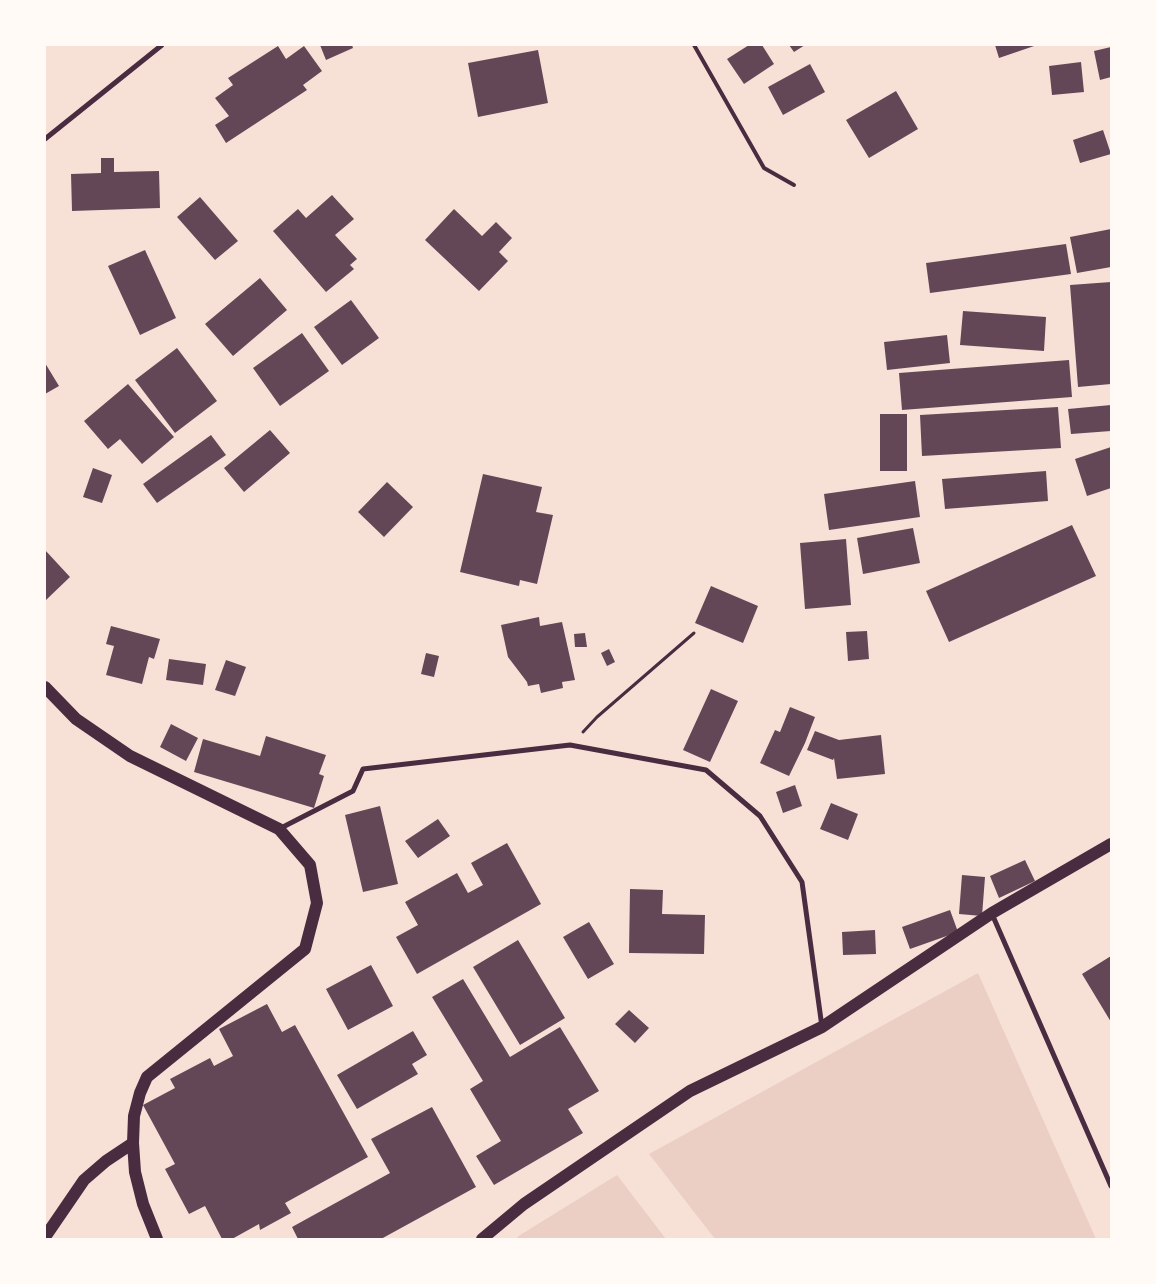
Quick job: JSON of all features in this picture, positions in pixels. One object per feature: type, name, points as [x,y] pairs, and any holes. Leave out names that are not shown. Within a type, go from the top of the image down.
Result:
[{"type":"main road","points":[[45,687],[76,719],[130,756],[279,829],[310,865],[317,903],[305,949],[147,1077],[140,1093],[134,1116],[133,1143],[136,1172],[142,1204],[157,1239]]},
{"type":"main road","points":[[482,1239],[524,1204],[690,1091],[822,1027],[992,913],[1111,844]]},
{"type":"main road","points":[[45,1237],[84,1180],[106,1161],[133,1143]]},
{"type":"street","points":[[45,139],[162,45]]},
{"type":"street","points":[[279,829],[353,791],[363,769],[570,745],[706,770],[760,816],[802,882],[822,1027]]},
{"type":"street","points":[[992,913],[1111,1186]]},
{"type":"lane","points":[[694,45],[764,168],[794,185]]},
{"type":"path","points":[[570,745],[694,633]]},
{"type":"shaded area","points":[[978,973],[1096,1239],[715,1239],[649,1154]]},
{"type":"shaded area","points":[[617,1175],[666,1239],[519,1239],[517,1237]]},
{"type":"building","points":[[320,45],[352,45],[353,48],[326,60]]},
{"type":"building","points":[[749,45],[762,45],[774,64],[744,84],[727,59]]},
{"type":"building","points":[[789,45],[805,45],[794,52]]},
{"type":"building","points":[[995,45],[1037,45],[999,58]]},
{"type":"building","points":[[278,46],[286,59],[304,46],[322,71],[303,85],[307,90],[226,143],[215,125],[229,116],[215,98],[233,85],[228,78]]},
{"type":"building","points":[[1111,47],[1111,77],[1100,80],[1094,51]]},
{"type":"building","points":[[538,50],[548,103],[478,117],[468,63]]},
{"type":"building","points":[[1081,62],[1084,92],[1052,95],[1049,66]]},
{"type":"building","points":[[810,64],[825,92],[783,115],[768,87]]},
{"type":"building","points":[[896,91],[918,129],[869,158],[846,120]]},
{"type":"building","points":[[1103,130],[1111,154],[1080,163],[1073,140]]},
{"type":"building","points":[[101,158],[114,158],[114,172],[159,171],[160,208],[72,211],[71,174],[101,173]]},
{"type":"building","points":[[332,195],[354,219],[335,235],[357,259],[350,265],[354,269],[326,292],[273,231],[298,209],[306,218]]},
{"type":"building","points":[[200,197],[238,241],[215,260],[177,217]]},
{"type":"building","points":[[454,209],[482,236],[496,222],[512,238],[499,252],[508,261],[479,291],[425,240]]},
{"type":"building","points":[[1111,229],[1111,267],[1077,273],[1070,237]]},
{"type":"building","points":[[1066,244],[1071,274],[930,293],[926,263]]},
{"type":"building","points":[[145,250],[176,318],[140,335],[108,266]]},
{"type":"building","points":[[260,278],[287,310],[233,356],[205,324]]},
{"type":"building","points":[[1111,282],[1111,384],[1078,387],[1070,285]]},
{"type":"building","points":[[351,300],[379,338],[342,365],[314,327]]},
{"type":"building","points":[[963,311],[1046,317],[1044,351],[960,345]]},
{"type":"building","points":[[302,333],[329,371],[280,406],[253,368]]},
{"type":"building","points":[[947,335],[950,363],[887,370],[884,342]]},
{"type":"building","points":[[177,348],[217,401],[175,433],[135,380]]},
{"type":"building","points":[[1069,360],[1072,397],[902,410],[899,373]]},
{"type":"building","points":[[45,363],[59,386],[45,394]]},
{"type":"building","points":[[128,384],[174,437],[142,464],[120,439],[108,449],[84,421]]},
{"type":"building","points":[[1111,405],[1111,431],[1071,434],[1068,409]]},
{"type":"building","points":[[1058,407],[1061,448],[922,456],[920,415]]},
{"type":"building","points":[[880,414],[907,414],[907,471],[880,471]]},
{"type":"building","points":[[270,430],[290,453],[244,492],[224,468]]},
{"type":"building","points":[[211,435],[226,455],[157,503],[143,484]]},
{"type":"building","points":[[1111,447],[1111,488],[1087,496],[1075,459]]},
{"type":"building","points":[[93,468],[112,475],[102,503],[83,497]]},
{"type":"building","points":[[1046,471],[1048,501],[945,509],[942,479]]},
{"type":"building","points":[[483,474],[542,487],[536,512],[553,515],[537,584],[520,580],[519,586],[460,572]]},
{"type":"building","points":[[915,481],[920,517],[829,530],[824,494]]},
{"type":"building","points":[[387,482],[413,507],[384,537],[358,512]]},
{"type":"building","points":[[1072,525],[1096,576],[949,642],[926,591]]},
{"type":"building","points":[[913,528],[920,563],[863,574],[857,538]]},
{"type":"building","points":[[846,539],[851,605],[805,609],[800,543]]},
{"type":"building","points":[[45,550],[70,577],[46,600],[45,598]]},
{"type":"building","points":[[711,586],[758,606],[743,643],[695,623]]},
{"type":"building","points":[[539,617],[540,626],[562,622],[575,680],[562,682],[563,688],[541,693],[539,684],[528,686],[508,657],[501,625]]},
{"type":"building","points":[[111,626],[160,639],[154,659],[149,657],[142,684],[106,675],[114,646],[106,644]]},
{"type":"building","points":[[867,631],[869,659],[848,661],[846,632]]},
{"type":"building","points":[[585,633],[587,647],[575,647],[574,634]]},
{"type":"building","points":[[609,649],[615,662],[607,666],[601,653]]},
{"type":"building","points":[[426,653],[439,656],[434,677],[421,674]]},
{"type":"building","points":[[169,659],[206,664],[203,685],[166,680]]},
{"type":"building","points":[[226,660],[246,667],[235,696],[215,690]]},
{"type":"building","points":[[711,689],[738,701],[710,762],[683,750]]},
{"type":"building","points":[[790,707],[815,717],[789,776],[760,763],[775,730],[780,732]]},
{"type":"building","points":[[171,724],[198,738],[186,761],[160,747]]},
{"type":"building","points":[[815,731],[839,740],[881,735],[885,774],[837,779],[834,758],[833,760],[807,750]]},
{"type":"building","points":[[266,736],[326,755],[319,774],[324,776],[314,808],[194,772],[203,739],[260,756]]},
{"type":"building","points":[[795,785],[802,806],[783,813],[776,792]]},
{"type":"building","points":[[831,803],[858,814],[848,840],[820,829]]},
{"type":"building","points":[[380,806],[398,884],[363,892],[345,815]]},
{"type":"building","points":[[438,819],[450,836],[418,858],[405,841]]},
{"type":"building","points":[[507,843],[541,904],[417,974],[396,937],[418,925],[405,902],[457,873],[468,893],[483,885],[471,863]]},
{"type":"building","points":[[1025,860],[1035,881],[999,898],[990,876]]},
{"type":"building","points":[[962,875],[985,877],[982,916],[959,914]]},
{"type":"building","points":[[630,889],[663,890],[662,914],[705,915],[704,954],[629,953]]},
{"type":"building","points":[[950,910],[958,932],[910,949],[902,927]]},
{"type":"building","points":[[589,922],[614,964],[588,979],[563,937]]},
{"type":"building","points":[[875,930],[876,954],[843,955],[842,932]]},
{"type":"building","points":[[518,940],[565,1018],[520,1045],[473,967]]},
{"type":"building","points":[[1111,956],[1111,1022],[1082,974]]},
{"type":"building","points":[[371,965],[393,1006],[348,1030],[326,989]]},
{"type":"building","points":[[463,979],[510,1057],[560,1027],[599,1091],[568,1109],[583,1133],[494,1185],[476,1156],[501,1141],[470,1089],[483,1081],[432,997]]},
{"type":"building","points":[[267,1004],[282,1032],[295,1025],[368,1157],[285,1203],[291,1213],[260,1230],[259,1224],[232,1239],[222,1239],[205,1206],[189,1214],[165,1169],[175,1164],[143,1105],[175,1088],[170,1079],[210,1058],[214,1066],[233,1056],[219,1029]]},
{"type":"building","points":[[629,1010],[649,1028],[635,1043],[615,1024]]},
{"type":"building","points":[[413,1031],[427,1055],[412,1064],[418,1074],[357,1109],[337,1075]]},
{"type":"building","points":[[432,1107],[476,1187],[381,1239],[298,1239],[292,1227],[390,1173],[371,1139]]}]
